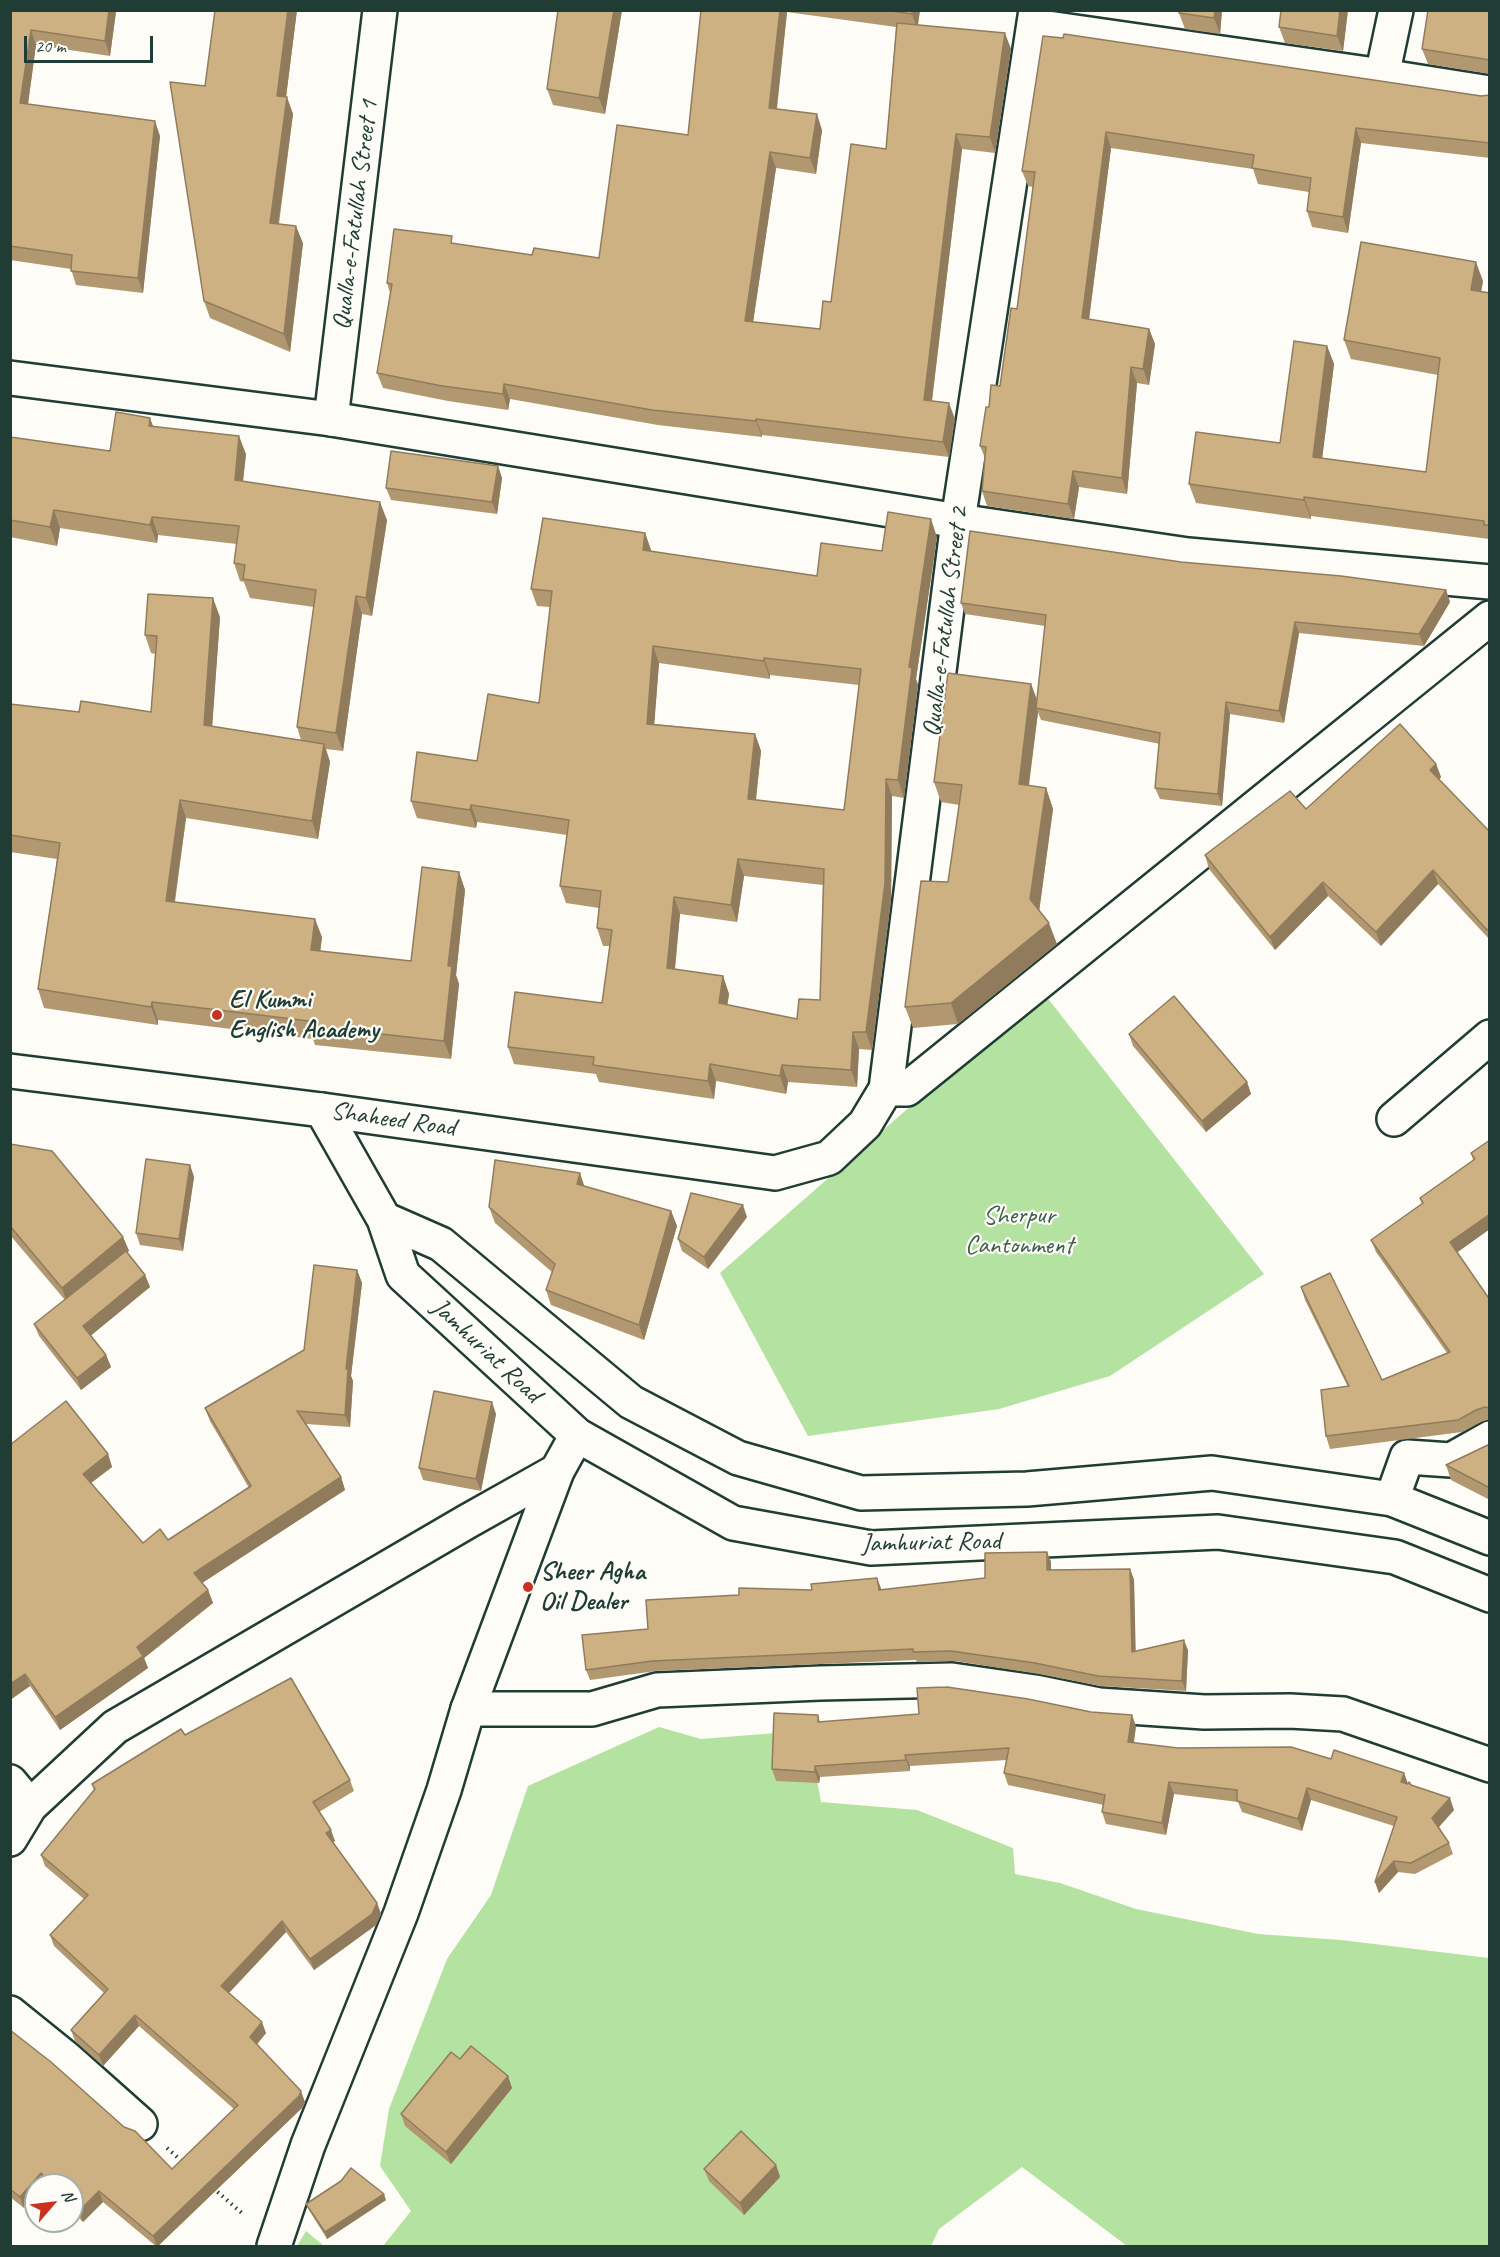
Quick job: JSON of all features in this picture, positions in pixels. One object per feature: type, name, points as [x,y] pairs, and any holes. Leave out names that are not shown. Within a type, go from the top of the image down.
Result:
[{"type":"street","name":"Qualla-e-Fatullah Street 1","points":[[331,419],[380,10]]},
{"type":"street","points":[[1382,76],[1396,10]]},
{"type":"street","points":[[1035,18],[1490,93]]},
{"type":"street","name":"Qualla-e-Fatullah Street 2","points":[[774,1173],[829,1158],[865,1124],[886,1089],[958,521],[1035,18]]},
{"type":"street","points":[[10,378],[331,419],[958,521],[1188,555],[1490,582]]},
{"type":"street","points":[[886,1089],[908,1089],[1490,618]]},
{"type":"street","points":[[1394,1119],[1490,1037]]},
{"type":"street","name":"Shaheed Road","points":[[10,1071],[322,1110],[774,1173]]},
{"type":"street","name":"Jamhuriat Road","points":[[322,1110],[384,1219],[403,1275],[577,1435],[733,1523],[871,1548],[1218,1532],[1395,1557],[1490,1595]]},
{"type":"street","name":"Jamhuriat Road","points":[[384,1219],[441,1244],[631,1402],[738,1458],[861,1493],[1027,1489],[1212,1473],[1392,1499],[1490,1538]]},
{"type":"street","points":[[275,2244],[308,2145],[401,1913],[444,1790],[468,1709],[557,1471],[577,1435]]},
{"type":"street","points":[[1392,1499],[1407,1457],[1451,1460],[1490,1438]]},
{"type":"street","points":[[10,1839],[20,1794],[115,1727],[557,1471]]},
{"type":"street","points":[[468,1709],[592,1709],[657,1690],[952,1680],[1035,1692],[1099,1705],[1204,1712],[1290,1711],[1343,1714],[1490,1765]]},
{"type":"street","points":[[10,2013],[67,2059],[140,2124]]},
{"type":"path","points":[[140,2124],[185,2164]]},
{"type":"path","points":[[212,2187],[275,2244]]},
{"type":"green space","name":"Sherpur Cantonment","points":[[1042,991],[1264,1274],[1110,1376],[999,1409],[808,1436],[720,1273]]},
{"type":"green space","points":[[659,1727],[701,1739],[776,1733],[809,1739],[821,1802],[917,1810],[1013,1848],[1015,1874],[1060,1883],[1136,1909],[1258,1934],[1341,1940],[1489,1958],[1489,2246],[1127,2246],[1022,2167],[939,2229],[931,2246],[383,2246],[411,2211],[380,2166],[389,2109],[447,1959],[491,1895],[528,1786]]},
{"type":"green space","points":[[306,2231],[324,2246],[297,2246]]},
{"type":"building","points":[[10,10],[109,10],[105,41],[31,30],[20,103],[155,121],[138,278],[71,271],[72,255],[10,246]]},
{"type":"building","points":[[215,10],[288,10],[277,96],[287,97],[270,223],[296,226],[284,334],[204,301],[170,82],[205,86]]},
{"type":"building","points":[[558,10],[614,10],[599,98],[547,89]]},
{"type":"building","points":[[701,10],[780,10],[769,108],[817,114],[810,158],[770,152],[745,321],[820,329],[823,301],[831,302],[851,144],[886,149],[897,23],[1005,33],[990,137],[956,134],[924,400],[949,403],[943,442],[756,419],[756,421],[652,410],[504,384],[503,394],[442,386],[377,373],[392,284],[387,283],[394,229],[452,236],[451,243],[532,255],[534,248],[599,258],[617,125],[688,135]]},
{"type":"building","points":[[884,10],[912,10],[912,14]]},
{"type":"building","points":[[1179,10],[1215,10],[1214,18],[1179,13]]},
{"type":"building","points":[[1281,10],[1340,10],[1337,36],[1279,27]]},
{"type":"building","points":[[1428,10],[1490,10],[1490,60],[1422,49]]},
{"type":"building","points":[[1064,34],[1481,96],[1490,95],[1490,143],[1356,128],[1343,217],[1307,211],[1311,178],[1252,168],[1254,155],[1106,132],[1082,318],[1149,329],[1143,369],[1131,367],[1122,478],[1073,471],[1068,504],[982,491],[986,447],[980,446],[986,407],[989,407],[991,385],[1000,386],[1011,308],[1017,309],[1035,172],[1022,171],[1043,36],[1063,38]]},
{"type":"building","points":[[1361,242],[1476,262],[1471,290],[1490,293],[1490,525],[1484,525],[1484,521],[1189,484],[1196,432],[1280,443],[1294,341],[1327,346],[1313,457],[1426,472],[1440,358],[1344,340]]},
{"type":"building","points":[[116,412],[150,418],[149,426],[239,436],[235,480],[380,502],[366,598],[356,596],[336,733],[297,727],[316,590],[243,579],[245,565],[234,563],[239,526],[152,517],[150,525],[54,510],[50,527],[10,520],[10,437],[110,451]]},
{"type":"building","points":[[391,451],[498,466],[492,502],[386,488]]},
{"type":"building","points":[[888,512],[931,519],[909,667],[912,668],[898,780],[886,779],[885,883],[866,1032],[853,1032],[851,1070],[782,1065],[780,1076],[710,1064],[708,1081],[593,1065],[594,1057],[508,1047],[515,992],[602,1003],[612,930],[597,928],[601,891],[560,886],[569,820],[471,805],[470,810],[411,801],[417,752],[477,761],[488,694],[539,703],[552,591],[531,589],[543,518],[645,533],[643,550],[817,576],[821,543],[882,551]],"holes":[[[653,646],[764,661],[764,658],[861,669],[844,810],[748,799],[755,734],[647,724]],[[738,859],[824,869],[820,1000],[799,999],[797,1019],[719,1003],[723,976],[667,968],[674,897],[731,905]]]},
{"type":"building","points":[[970,531],[1181,562],[1341,576],[1446,590],[1419,634],[1295,622],[1279,711],[1226,702],[1218,794],[1155,788],[1160,733],[1036,708],[1046,615],[961,603]]},
{"type":"building","points":[[148,594],[213,598],[204,725],[324,744],[312,821],[180,800],[166,901],[315,919],[311,950],[411,961],[422,867],[459,872],[448,966],[452,966],[444,1041],[309,1026],[309,1021],[152,1002],[151,1007],[38,989],[60,843],[10,835],[10,704],[79,712],[81,701],[151,712],[157,636],[145,635]]},
{"type":"building","points":[[948,673],[1031,684],[1019,784],[1046,788],[1030,899],[1049,923],[951,1003],[905,1007],[921,881],[948,882],[962,785],[934,782]]},
{"type":"building","points":[[1400,724],[1436,764],[1430,770],[1490,832],[1490,928],[1487,930],[1433,870],[1376,932],[1323,882],[1270,937],[1205,855],[1290,791],[1306,809]]},
{"type":"building","points":[[1174,996],[1247,1082],[1202,1121],[1129,1034]]},
{"type":"building","points":[[1490,1140],[1490,1214],[1450,1242],[1490,1300],[1490,1408],[1476,1410],[1458,1420],[1326,1436],[1321,1390],[1349,1386],[1301,1287],[1330,1273],[1382,1380],[1450,1352],[1371,1240],[1423,1203],[1420,1198],[1475,1159],[1471,1153]]},
{"type":"building","points":[[10,1144],[52,1151],[123,1237],[62,1288],[10,1226]]},
{"type":"building","points":[[146,1159],[190,1165],[179,1239],[136,1233]]},
{"type":"building","points":[[495,1160],[580,1173],[577,1184],[671,1211],[639,1325],[546,1290],[555,1264],[489,1207]]},
{"type":"building","points":[[691,1193],[743,1205],[704,1257],[678,1239]]},
{"type":"building","points":[[126,1251],[145,1275],[83,1326],[106,1355],[77,1378],[34,1324]]},
{"type":"building","points":[[314,1265],[357,1270],[346,1369],[348,1369],[345,1415],[297,1411],[341,1477],[194,1573],[208,1590],[137,1647],[143,1656],[55,1717],[25,1674],[10,1684],[10,1445],[66,1401],[108,1454],[83,1474],[143,1543],[160,1529],[168,1540],[251,1486],[205,1408],[304,1350]]},
{"type":"building","points":[[434,1391],[492,1402],[476,1479],[419,1468]]},
{"type":"building","points":[[1490,1444],[1490,1488],[1446,1465]]},
{"type":"building","points":[[1047,1552],[1047,1570],[1130,1569],[1132,1652],[1184,1640],[1182,1681],[1098,1676],[1035,1663],[951,1651],[913,1652],[913,1649],[652,1661],[586,1670],[582,1635],[648,1629],[646,1600],[739,1595],[739,1588],[812,1590],[811,1584],[877,1578],[879,1590],[985,1578],[985,1553]]},
{"type":"building","points":[[291,1678],[350,1780],[313,1802],[331,1830],[326,1833],[377,1903],[372,1914],[310,1959],[282,1921],[221,1986],[262,2022],[250,2037],[301,2091],[299,2096],[153,2236],[99,2191],[84,2206],[84,2173],[24,2173],[24,2192],[20,2197],[10,2189],[10,2030],[51,2062],[124,2127],[135,2131],[172,2169],[238,2105],[135,2015],[99,2055],[71,2030],[108,1989],[50,1935],[88,1895],[41,1855],[95,1789],[92,1784],[181,1729],[185,1735]]},
{"type":"building","points":[[947,1687],[1028,1699],[1091,1712],[1132,1715],[1128,1742],[1178,1748],[1291,1747],[1331,1759],[1334,1750],[1404,1773],[1401,1782],[1408,1784],[1409,1782],[1411,1785],[1450,1798],[1432,1818],[1449,1843],[1411,1863],[1394,1861],[1375,1882],[1397,1817],[1307,1788],[1298,1819],[1237,1801],[1237,1790],[1169,1782],[1162,1823],[1102,1812],[1105,1795],[1004,1773],[1009,1748],[905,1755],[906,1760],[815,1766],[815,1772],[772,1769],[774,1713],[818,1715],[818,1722],[919,1714],[917,1688]]},
{"type":"building","points":[[471,2046],[508,2076],[446,2152],[401,2114],[451,2052],[460,2059]]},
{"type":"building","points":[[741,2131],[776,2165],[740,2203],[704,2169]]},
{"type":"building","points":[[351,2168],[384,2194],[325,2232],[306,2204],[341,2181]]},
{"type":"place","name":"El Kummi English Academy","points":[[217,1015]]},
{"type":"place","name":"Sheer Agha Oil Dealer","points":[[528,1587]]}]
